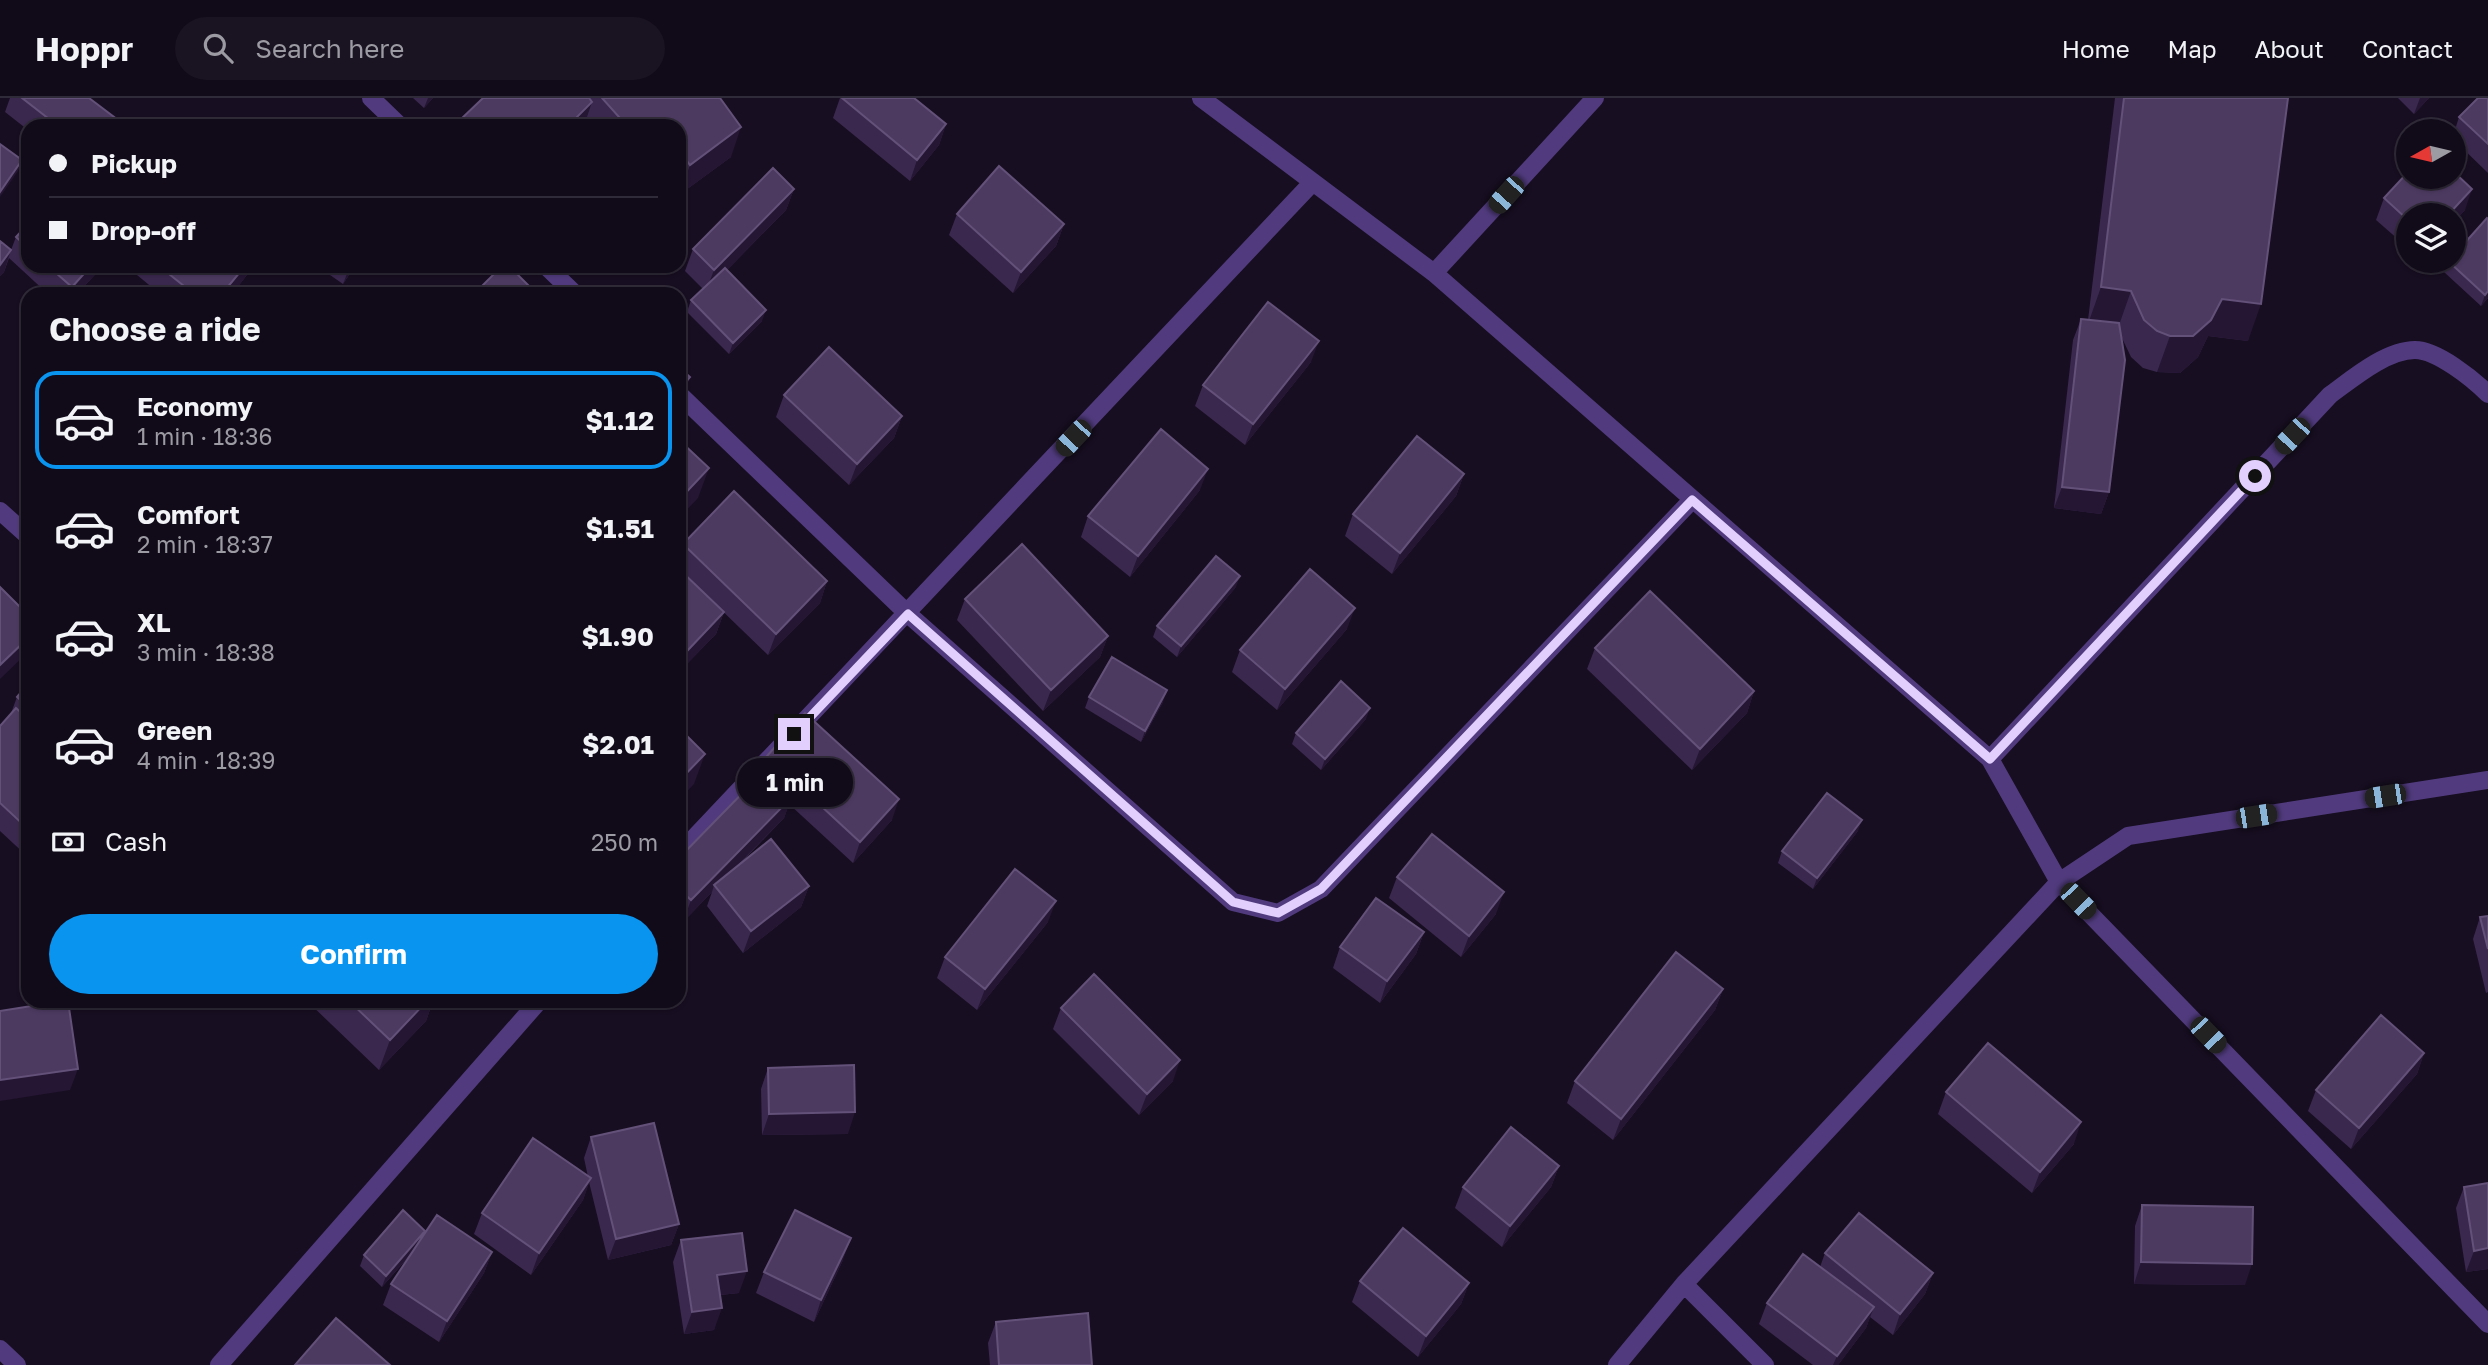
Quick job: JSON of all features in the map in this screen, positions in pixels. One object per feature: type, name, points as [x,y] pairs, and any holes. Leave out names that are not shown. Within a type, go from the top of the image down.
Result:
[{"type":"street","points":[[371,98],[393,119]]},
{"type":"street","points":[[1200,98],[1311,184],[1434,273],[1990,759],[2059,882],[2488,1324]]},
{"type":"street","points":[[1434,273],[1595,98]]},
{"type":"street","points":[[686,847],[1311,184]]},
{"type":"street","points":[[553,273],[568,287]]},
{"type":"street","points":[[1990,759],[2330,396],[2372,363],[2416,350],[2465,371],[2488,394]]},
{"type":"street","points":[[686,401],[908,614],[1233,902],[1278,913],[1321,889],[1692,500]]},
{"type":"street","points":[[0,511],[21,530]]},
{"type":"street","points":[[1617,1365],[1684,1284],[2059,882],[2127,836],[2488,780]]},
{"type":"street","points":[[219,1365],[533,1008]]},
{"type":"street","points":[[1684,1284],[1765,1365]]},
{"type":"street","points":[[0,1349],[17,1365]]},
{"type":"building","points":[[22,98],[89,98],[117,119],[49,119]]},
{"type":"building","points":[[483,98],[589,98],[592,102],[575,119],[461,119]]},
{"type":"building","points":[[602,98],[720,98],[741,127],[690,165],[686,160],[686,119],[621,119]]},
{"type":"building","points":[[842,98],[914,98],[946,124],[917,160]]},
{"type":"building","points":[[2124,98],[2288,98],[2261,304],[2222,299],[2211,320],[2193,336],[2170,336],[2157,331],[2144,320],[2131,291],[2101,287]]},
{"type":"building","points":[[2478,98],[2488,98],[2488,144],[2466,124],[2466,119],[2459,117]]},
{"type":"building","points":[[0,144],[21,161],[0,192]]},
{"type":"building","points":[[999,166],[1064,224],[1021,272],[957,214]]},
{"type":"building","points":[[773,168],[794,189],[714,270],[693,249]]},
{"type":"building","points":[[2466,183],[2472,189],[2459,203],[2396,203],[2396,209],[2384,198],[2396,185],[2396,189],[2466,189]]},
{"type":"building","points":[[2487,218],[2488,291],[2485,295],[2461,273],[2466,273],[2466,242]]},
{"type":"building","points":[[0,241],[11,250],[0,265]]},
{"type":"building","points":[[725,268],[766,310],[733,343],[691,300]]},
{"type":"building","points":[[56,273],[85,273],[72,287]]},
{"type":"building","points":[[168,273],[239,273],[228,287],[185,287]]},
{"type":"building","points":[[495,273],[516,273],[530,287],[481,287]]},
{"type":"building","points":[[1268,302],[1319,341],[1253,424],[1203,385]]},
{"type":"building","points":[[2081,319],[2119,323],[2125,360],[2109,492],[2062,487]]},
{"type":"building","points":[[829,347],[902,416],[857,464],[784,395]]},
{"type":"building","points":[[1161,429],[1208,469],[1138,556],[1088,516]]},
{"type":"building","points":[[1417,436],[1464,474],[1400,553],[1353,514]]},
{"type":"building","points":[[686,447],[709,468],[686,493]]},
{"type":"building","points":[[734,491],[827,581],[776,634],[686,547],[686,541]]},
{"type":"building","points":[[1022,544],[1108,636],[1051,690],[965,599]]},
{"type":"building","points":[[1216,556],[1240,576],[1181,646],[1157,626]]},
{"type":"building","points":[[1310,569],[1355,608],[1285,689],[1240,650]]},
{"type":"building","points":[[686,576],[724,612],[688,650],[686,648]]},
{"type":"building","points":[[0,587],[21,608],[21,645],[0,665]]},
{"type":"building","points":[[1650,591],[1754,691],[1700,749],[1595,648]]},
{"type":"building","points":[[1112,657],[1167,690],[1145,731],[1089,697]]},
{"type":"building","points":[[1341,681],[1370,708],[1325,759],[1296,733]]},
{"type":"building","points":[[16,708],[21,713],[21,822],[0,803],[0,726]]},
{"type":"building","points":[[805,713],[899,799],[860,842],[767,756]]},
{"type":"building","points":[[686,735],[705,754],[686,774]]},
{"type":"building","points":[[765,770],[792,797],[691,900],[686,895],[686,851]]},
{"type":"building","points":[[1827,793],[1862,820],[1817,878],[1782,851]]},
{"type":"building","points":[[1432,834],[1504,892],[1469,936],[1397,877]]},
{"type":"building","points":[[771,839],[809,886],[751,931],[714,885]]},
{"type":"building","points":[[1015,869],[1056,901],[985,989],[945,957]]},
{"type":"building","points":[[1376,898],[1424,932],[1387,981],[1340,947]]},
{"type":"building","points":[[2488,916],[2488,949],[2480,917]]},
{"type":"building","points":[[1676,952],[1723,989],[1621,1119],[1575,1081]]},
{"type":"building","points":[[1094,974],[1180,1060],[1147,1094],[1061,1008]]},
{"type":"building","points":[[21,1008],[69,1008],[78,1069],[0,1080],[0,1011]]},
{"type":"building","points":[[356,1008],[420,1008],[390,1040]]},
{"type":"building","points":[[2381,1015],[2424,1053],[2359,1128],[2316,1090]]},
{"type":"building","points":[[1988,1043],[2081,1122],[2040,1172],[1946,1092]]},
{"type":"building","points":[[854,1065],[855,1112],[769,1114],[768,1068]]},
{"type":"building","points":[[654,1123],[679,1224],[616,1239],[591,1137]]},
{"type":"building","points":[[1511,1127],[1559,1166],[1510,1226],[1463,1187]]},
{"type":"building","points":[[533,1138],[591,1178],[539,1253],[482,1213]]},
{"type":"building","points":[[2488,1183],[2488,1248],[2474,1251],[2464,1187]]},
{"type":"building","points":[[2142,1205],[2253,1207],[2252,1264],[2141,1262]]},
{"type":"building","points":[[403,1210],[425,1231],[386,1276],[364,1255]]},
{"type":"building","points":[[795,1210],[851,1238],[821,1300],[764,1272]]},
{"type":"building","points":[[1859,1213],[1933,1273],[1900,1314],[1825,1253]]},
{"type":"building","points":[[437,1215],[492,1252],[447,1321],[391,1284]]},
{"type":"building","points":[[1403,1228],[1469,1283],[1426,1336],[1360,1281]]},
{"type":"building","points":[[742,1233],[747,1271],[717,1275],[722,1308],[692,1312],[681,1240]]},
{"type":"building","points":[[1803,1254],[1874,1307],[1837,1356],[1767,1303]]},
{"type":"building","points":[[1088,1313],[1092,1365],[999,1365],[996,1322]]},
{"type":"building","points":[[336,1318],[390,1365],[295,1365]]},
{"type":"route","points":[[794,734],[908,614],[1233,902],[1278,913],[1321,889],[1692,500],[1990,759],[2255,476]]}]
